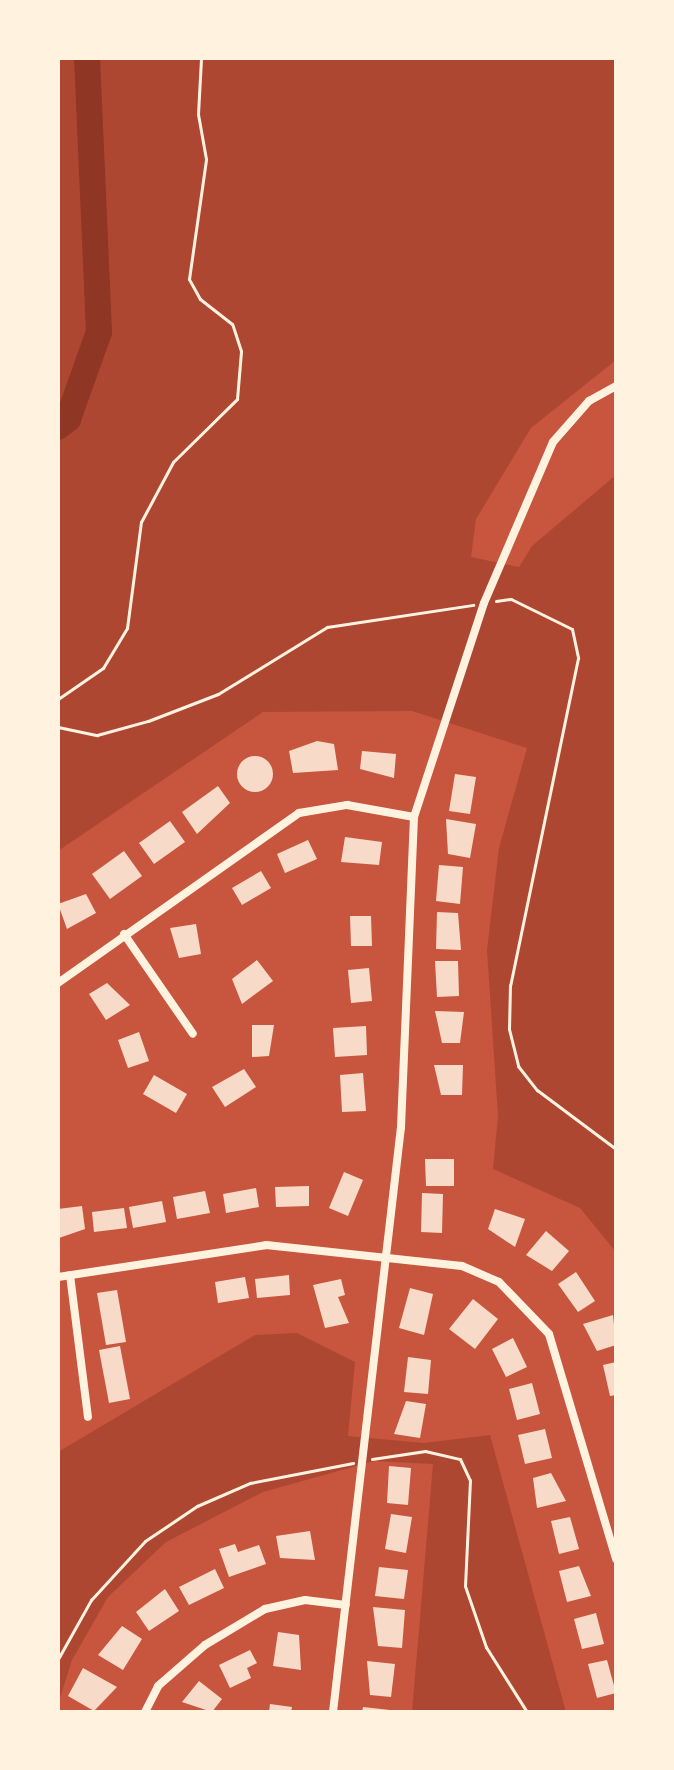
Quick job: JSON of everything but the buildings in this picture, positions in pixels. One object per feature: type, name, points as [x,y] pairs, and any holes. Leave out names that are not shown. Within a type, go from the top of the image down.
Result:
[{"type":"street","points":[[333,1712],[401,1127],[414,817],[484,603],[553,442],[589,401],[616,386]]},
{"type":"street","points":[[58,983],[299,813],[347,805],[414,817]]},
{"type":"street","points":[[124,934],[193,1034]]},
{"type":"street","points":[[58,1277],[266,1245],[387,1255],[462,1266],[499,1282],[537,1316],[560,1361],[616,1559]]},
{"type":"street","points":[[70,1275],[88,1417]]},
{"type":"street","points":[[145,1712],[158,1686],[205,1645],[265,1609],[305,1600],[346,1605]]},
{"type":"path","points":[[58,699],[103,668],[127,628],[141,522],[173,462],[237,399],[241,351],[232,324],[200,299],[189,279],[206,159],[198,114],[201,58]]},
{"type":"path","points":[[58,1659],[91,1600],[145,1541],[197,1506],[250,1483],[425,1451],[460,1459],[470,1480],[465,1586],[486,1647],[527,1712]]},
{"type":"shaded area","points":[[58,58],[616,58],[616,360],[531,428],[476,519],[471,557],[519,567],[532,546],[616,475],[616,1252],[580,1208],[493,1169],[498,1116],[487,950],[499,848],[527,748],[412,711],[263,712],[58,851]]},
{"type":"shaded area","points":[[297,1333],[355,1362],[348,1436],[424,1443],[490,1435],[566,1712],[412,1712],[433,1464],[374,1461],[263,1492],[166,1542],[108,1597],[72,1660],[58,1704],[58,1452],[255,1335]]},
{"type":"waterway","points":[[58,427],[68,419],[99,332],[87,58]]}]
